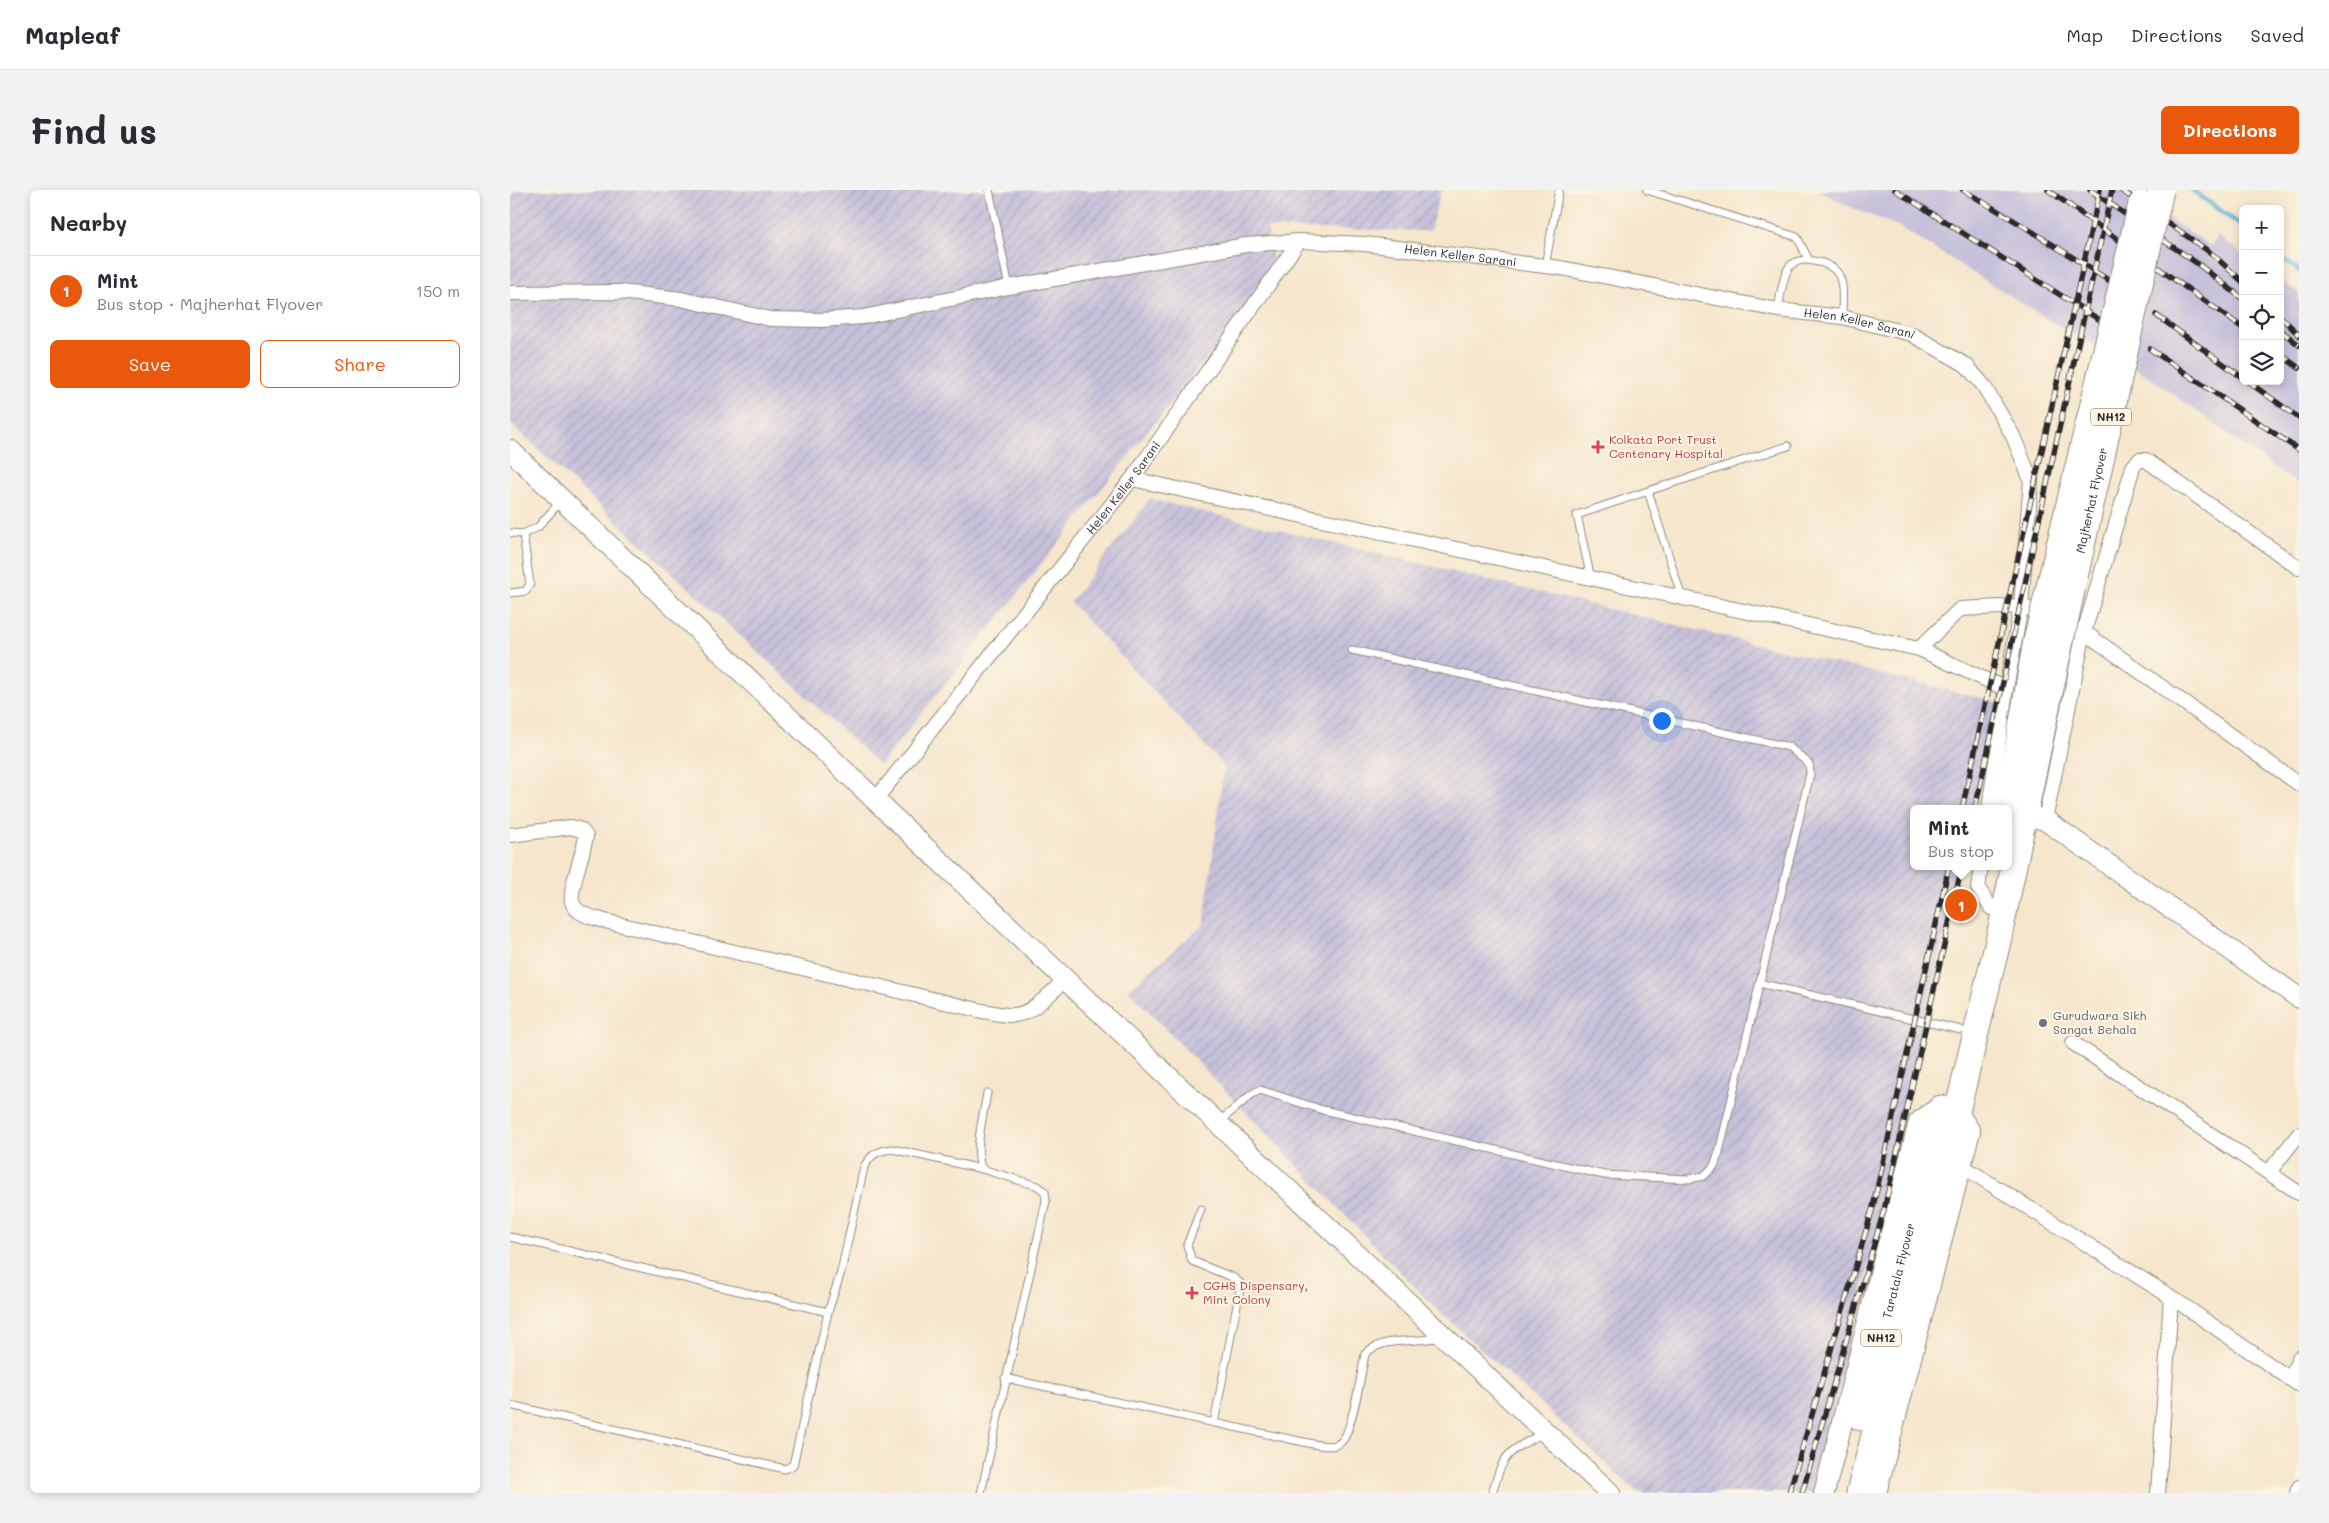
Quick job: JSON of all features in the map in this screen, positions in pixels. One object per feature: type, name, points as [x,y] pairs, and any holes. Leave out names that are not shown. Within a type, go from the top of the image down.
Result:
[{"type":"highway","name":"Majherhat Flyover","points":[[2022,813],[2048,643],[2144,190]]},
{"type":"highway","name":"Majherhat Flyover","points":[[2048,643],[2162,190]]},
{"type":"highway","name":"NH12","points":[[2012,869],[2022,813]]},
{"type":"highway","name":"NH12","points":[[1949,1108],[1961,1030],[1991,908],[1997,870]]},
{"type":"highway","name":"NH12","points":[[1949,1108],[2001,930],[2012,870]]},
{"type":"highway","name":"Taratala Flyover","points":[[1859,1493],[1928,1191],[1949,1108]]},
{"type":"highway","name":"Taratala Flyover","points":[[1842,1493],[1928,1191]]},
{"type":"street","points":[[510,293],[620,292],[681,299],[770,319],[822,320],[863,318],[904,311],[1009,287],[1246,245],[1299,241]]},
{"type":"street","name":"Helen Keller Sarani","points":[[875,800],[1132,478],[1299,241],[1365,244],[1545,266],[1778,310],[1842,318],[1911,334],[1966,365],[1984,386],[2013,436],[2031,480],[2020,606],[1990,805]]},
{"type":"street","points":[[510,450],[875,800],[1610,1493]]},
{"type":"street","points":[[2299,568],[2146,460],[2140,460],[2133,467],[2084,632],[2022,813],[2299,998]]},
{"type":"street","points":[[1132,478],[1591,580],[1918,649],[2006,689]]},
{"type":"street","points":[[1918,649],[1960,610],[2020,606],[2084,632],[2299,784]]},
{"type":"street","points":[[510,835],[570,827],[581,830],[586,836],[585,846],[573,890],[572,902],[578,910],[586,915],[602,920],[982,1011],[1014,1015],[1024,1012],[1037,1004],[1065,980]]},
{"type":"street","points":[[1980,870],[1978,888],[1991,908]]},
{"type":"street","points":[[2073,1043],[2299,1193]]},
{"type":"street","points":[[1824,1493],[1919,1122],[1949,1108],[1970,1131],[1876,1493]]},
{"type":"street","points":[[2269,1172],[2299,1134]]},
{"type":"street","points":[[1962,1166],[2171,1297],[2295,1382],[2299,1358]]},
{"type":"street","points":[[2158,1493],[2171,1297]]},
{"type":"street","points":[[2296,1493],[2299,1487]]},
{"type":"lane","points":[[989,190],[1009,287]]},
{"type":"lane","points":[[1545,266],[1559,190]]},
{"type":"lane","points":[[1647,190],[1797,237],[1810,260]]},
{"type":"lane","points":[[1778,310],[1786,272],[1791,265],[1800,260],[1810,260],[1821,262],[1836,269],[1843,282],[1842,318]]},
{"type":"lane","points":[[1591,580],[1577,515],[1788,446]]},
{"type":"lane","points":[[1648,491],[1682,598]]},
{"type":"lane","points":[[510,533],[523,534],[538,527],[562,499]]},
{"type":"lane","points":[[510,593],[526,591],[530,584],[523,534]]},
{"type":"lane","points":[[1218,1123],[1252,1094],[1260,1090],[1323,1110],[1604,1175],[1689,1179],[1704,1176],[1714,1166],[1719,1152],[1810,774],[1809,764],[1802,756],[1789,747],[1352,650]]},
{"type":"lane","points":[[1759,983],[1961,1030]]},
{"type":"lane","points":[[982,1169],[978,1161],[987,1093]]},
{"type":"lane","points":[[510,1404],[785,1469],[793,1466],[828,1312],[841,1272],[864,1167],[869,1156],[878,1151],[892,1149],[982,1169],[1038,1186],[1045,1192],[1046,1201],[1005,1378],[982,1493]]},
{"type":"lane","points":[[1200,1209],[1188,1245],[1192,1261],[1234,1278],[1241,1284],[1214,1423]]},
{"type":"lane","points":[[510,1237],[828,1312]]},
{"type":"lane","points":[[1005,1378],[1313,1444],[1333,1446],[1343,1440],[1348,1426],[1365,1354],[1373,1347],[1384,1343],[1427,1340],[1443,1336]]},
{"type":"lane","points":[[1492,1493],[1501,1464],[1508,1454],[1545,1432]]},
{"type":"shaded area","points":[[517,190],[1441,190],[1430,231],[1267,228],[1276,272],[880,765],[510,423],[510,193]]},
{"type":"shaded area","points":[[1818,190],[2125,190],[2211,246],[2218,236],[2239,251],[2239,385],[2284,385],[2284,283],[2299,293],[2299,485],[2147,375],[2051,321],[1898,226],[1852,208]]},
{"type":"shaded area","points":[[1150,499],[1998,702],[1975,805],[1910,805],[1910,870],[1959,870],[1816,1493],[1638,1493],[1425,1298],[1128,990],[1204,924],[1224,766],[1070,602]]},
{"type":"waterway","points":[[2192,190],[2239,224]]},
{"type":"waterway","points":[[2284,259],[2299,271]]},
{"type":"railway","points":[[1895,190],[2103,322]]},
{"type":"railway","points":[[1963,190],[2113,283]]},
{"type":"railway","points":[[2048,190],[2239,325]]},
{"type":"railway","points":[[2090,190],[2198,264],[2239,296]]},
{"type":"railway","points":[[1963,805],[2100,190]]},
{"type":"railway","points":[[1976,805],[2112,190]]},
{"type":"railway","points":[[2121,190],[2211,253],[2239,278]]},
{"type":"railway","points":[[2156,315],[2239,375]]},
{"type":"railway","points":[[2284,320],[2299,335]]},
{"type":"railway","points":[[2284,333],[2299,345]]},
{"type":"railway","points":[[2150,349],[2299,450]]},
{"type":"railway","points":[[2284,357],[2299,368]]},
{"type":"railway","points":[[2253,385],[2299,418]]},
{"type":"railway","points":[[1789,1493],[1873,1207],[1948,870]]},
{"type":"railway","points":[[1802,1493],[1884,1210],[1961,870]]},
{"type":"place","name":"Kolkata Port Trust Centenary Hospital","points":[[1598,447]]},
{"type":"place","name":"Mint","points":[[1961,905]]},
{"type":"place","name":"Gurudwara Sikh Sangat Behala","points":[[2043,1023]]},
{"type":"place","name":"CGHS Dispensary, Mint Colony","points":[[1192,1293]]}]
